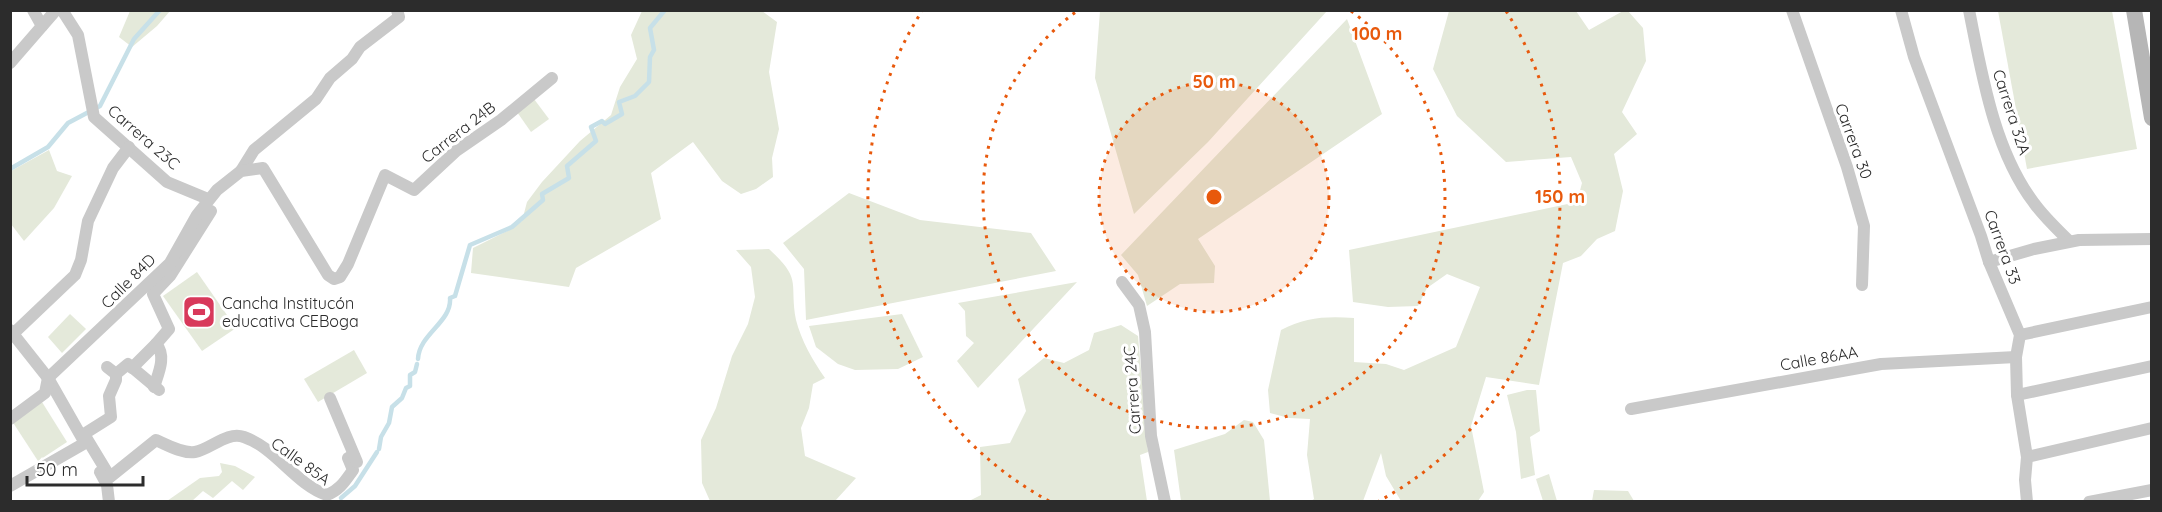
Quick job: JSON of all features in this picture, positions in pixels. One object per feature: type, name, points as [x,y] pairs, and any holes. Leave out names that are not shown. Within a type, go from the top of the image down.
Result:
[{"type":"street","points":[[33,10],[42,26]]},
{"type":"street","points":[[10,63],[56,10]]},
{"type":"street","name":"Carrera 23C","points":[[62,10],[78,35],[94,117],[167,182],[210,205]]},
{"type":"street","name":"Calle 84D","points":[[10,419],[45,393],[48,378],[170,264],[210,205],[241,171],[254,150],[316,99],[330,78],[352,59],[360,47],[399,17],[398,10]]},
{"type":"street","name":"Carrera 30","points":[[1792,10],[1847,167],[1864,226],[1862,285]]},
{"type":"street","name":"Carrera 33","points":[[1901,10],[1914,57],[1982,236],[1989,262],[2020,334]]},
{"type":"street","name":"Carrera 32A","points":[[1969,10],[1980,66],[2011,164],[2034,203],[2068,242]]},
{"type":"street","points":[[2134,10],[2151,109]]},
{"type":"street","name":"Carrera 24B","points":[[241,171],[263,168],[328,276],[334,279],[340,277],[348,264],[385,175],[414,190],[456,151],[501,120],[552,78]]},
{"type":"street","points":[[109,501],[107,485],[48,378],[12,332],[75,275],[81,260],[88,220],[113,168],[129,147]]},
{"type":"street","points":[[132,368],[169,329],[153,294],[170,276],[210,205]]},
{"type":"street","points":[[1989,262],[2068,242],[2151,238]]},
{"type":"street","name":"Carrera 24C","points":[[1122,282],[1139,305],[1145,332],[1151,436],[1165,501]]},
{"type":"street","points":[[2027,501],[2025,480],[2027,457],[2017,395],[2016,357],[2020,334],[2151,306]]},
{"type":"street","points":[[156,344],[162,361],[157,389],[128,364],[111,371],[116,380],[109,396],[111,417],[84,434],[110,477],[156,440],[173,448],[195,452],[237,436],[244,437],[266,451],[313,490],[327,495],[336,491],[353,470],[348,458],[357,458],[330,398]]},
{"type":"street","name":"Calle 86AA","points":[[1631,409],[1881,364],[2016,357]]},
{"type":"street","points":[[2017,395],[2151,366]]},
{"type":"street","points":[[2027,457],[2151,428]]},
{"type":"street","name":"Calle 85A","points":[[107,485],[152,452],[163,450],[192,456],[230,441],[244,442],[265,454],[300,483],[328,500],[348,484],[357,458]]},
{"type":"street","points":[[10,486],[85,443]]},
{"type":"street","points":[[2089,501],[2151,490]]},
{"type":"shaded area","points":[[130,10],[170,11],[157,26],[132,47],[119,37]]},
{"type":"shaded area","points":[[1100,10],[1327,11],[1208,142],[1134,214],[1095,78]]},
{"type":"shaded area","points":[[642,11],[762,11],[777,22],[769,72],[779,129],[772,158],[773,177],[756,189],[741,194],[722,181],[693,142],[651,173],[661,219],[576,268],[569,287],[471,273],[473,248],[522,221],[527,202],[542,182],[580,141],[611,115],[620,87],[637,59],[631,35]]},
{"type":"shaded area","points":[[1449,11],[1576,11],[1589,30],[1623,11],[1628,11],[1643,28],[1646,61],[1622,112],[1637,134],[1614,154],[1623,191],[1615,231],[1597,239],[1581,256],[1563,263],[1539,385],[1486,377],[1471,426],[1484,492],[1478,501],[1401,501],[1386,476],[1381,453],[1363,501],[1311,501],[1314,499],[1307,455],[1310,419],[1289,418],[1270,413],[1268,390],[1281,330],[1316,318],[1354,318],[1354,362],[1386,364],[1404,370],[1456,347],[1480,287],[1447,274],[1427,288],[1418,306],[1388,307],[1353,302],[1349,250],[1577,202],[1582,183],[1571,157],[1506,162],[1457,116],[1433,69]]},
{"type":"shaded area","points":[[1998,11],[2112,11],[2137,149],[2027,169]]},
{"type":"shaded area","points":[[1347,19],[1382,114],[1198,239],[1215,266],[1214,283],[1180,284],[1147,306],[1138,275],[1121,255]]},
{"type":"shaded area","points":[[534,99],[549,119],[531,132],[517,112]]},
{"type":"shaded area","points":[[49,150],[57,171],[72,176],[54,208],[24,241],[11,224],[11,171]]},
{"type":"shaded area","points":[[849,193],[920,220],[1031,233],[1056,271],[806,320],[804,269],[783,243]]},
{"type":"shaded area","points":[[769,249],[780,259],[791,275],[798,328],[825,378],[813,384],[809,408],[801,428],[805,456],[856,478],[835,501],[710,501],[702,483],[701,440],[716,408],[732,356],[748,324],[755,297],[751,267],[736,250]]},
{"type":"shaded area","name":"Cancha Institucón educativa CEBoga","points":[[197,272],[236,328],[202,351],[163,296]]},
{"type":"shaded area","points":[[1077,282],[978,388],[957,361],[974,343],[966,336],[965,311],[958,303]]},
{"type":"shaded area","points":[[70,314],[86,329],[62,353],[48,337]]},
{"type":"shaded area","points":[[902,314],[923,357],[898,369],[855,370],[838,364],[816,347],[809,326]]},
{"type":"shaded area","points":[[1121,325],[1138,336],[1148,452],[1140,455],[1147,501],[967,502],[981,495],[980,447],[1010,443],[1026,411],[1018,379],[1044,358],[1064,363],[1089,350],[1094,333]]},
{"type":"shaded area","points":[[354,350],[367,373],[318,402],[304,379]]},
{"type":"shaded area","points":[[1536,390],[1540,431],[1530,437],[1535,475],[1521,479],[1516,432],[1507,395]]},
{"type":"shaded area","points":[[42,402],[67,442],[38,461],[12,421]]},
{"type":"shaded area","points":[[1244,420],[1253,422],[1264,440],[1270,501],[1181,501],[1174,450],[1225,434]]},
{"type":"shaded area","points":[[220,463],[235,466],[255,477],[243,490],[232,481],[213,498],[203,491],[192,501],[167,501],[200,478],[219,476],[222,472]]},
{"type":"shaded area","points":[[1549,474],[1557,501],[1543,501],[1536,479]]},
{"type":"shaded area","points":[[1594,490],[1628,491],[1634,501],[1592,501]]},
{"type":"waterway","points":[[10,169],[48,147],[68,123],[100,106],[134,39],[160,10]]},
{"type":"waterway","points":[[418,359],[424,342],[446,314],[450,298],[455,296],[470,245],[512,227],[543,200],[542,194],[569,178],[567,166],[596,141],[591,127],[602,121],[605,124],[622,114],[619,102],[635,96],[649,82],[650,57],[654,50],[650,28],[665,10]]},
{"type":"waterway","points":[[379,449],[381,437],[389,423],[392,407],[410,386],[410,375],[415,372],[417,364]]},
{"type":"waterway","points":[[341,498],[355,486],[377,452]]},
{"type":"place","name":"Cancha Institucón educativa CEBoga","points":[[199,312]]}]
